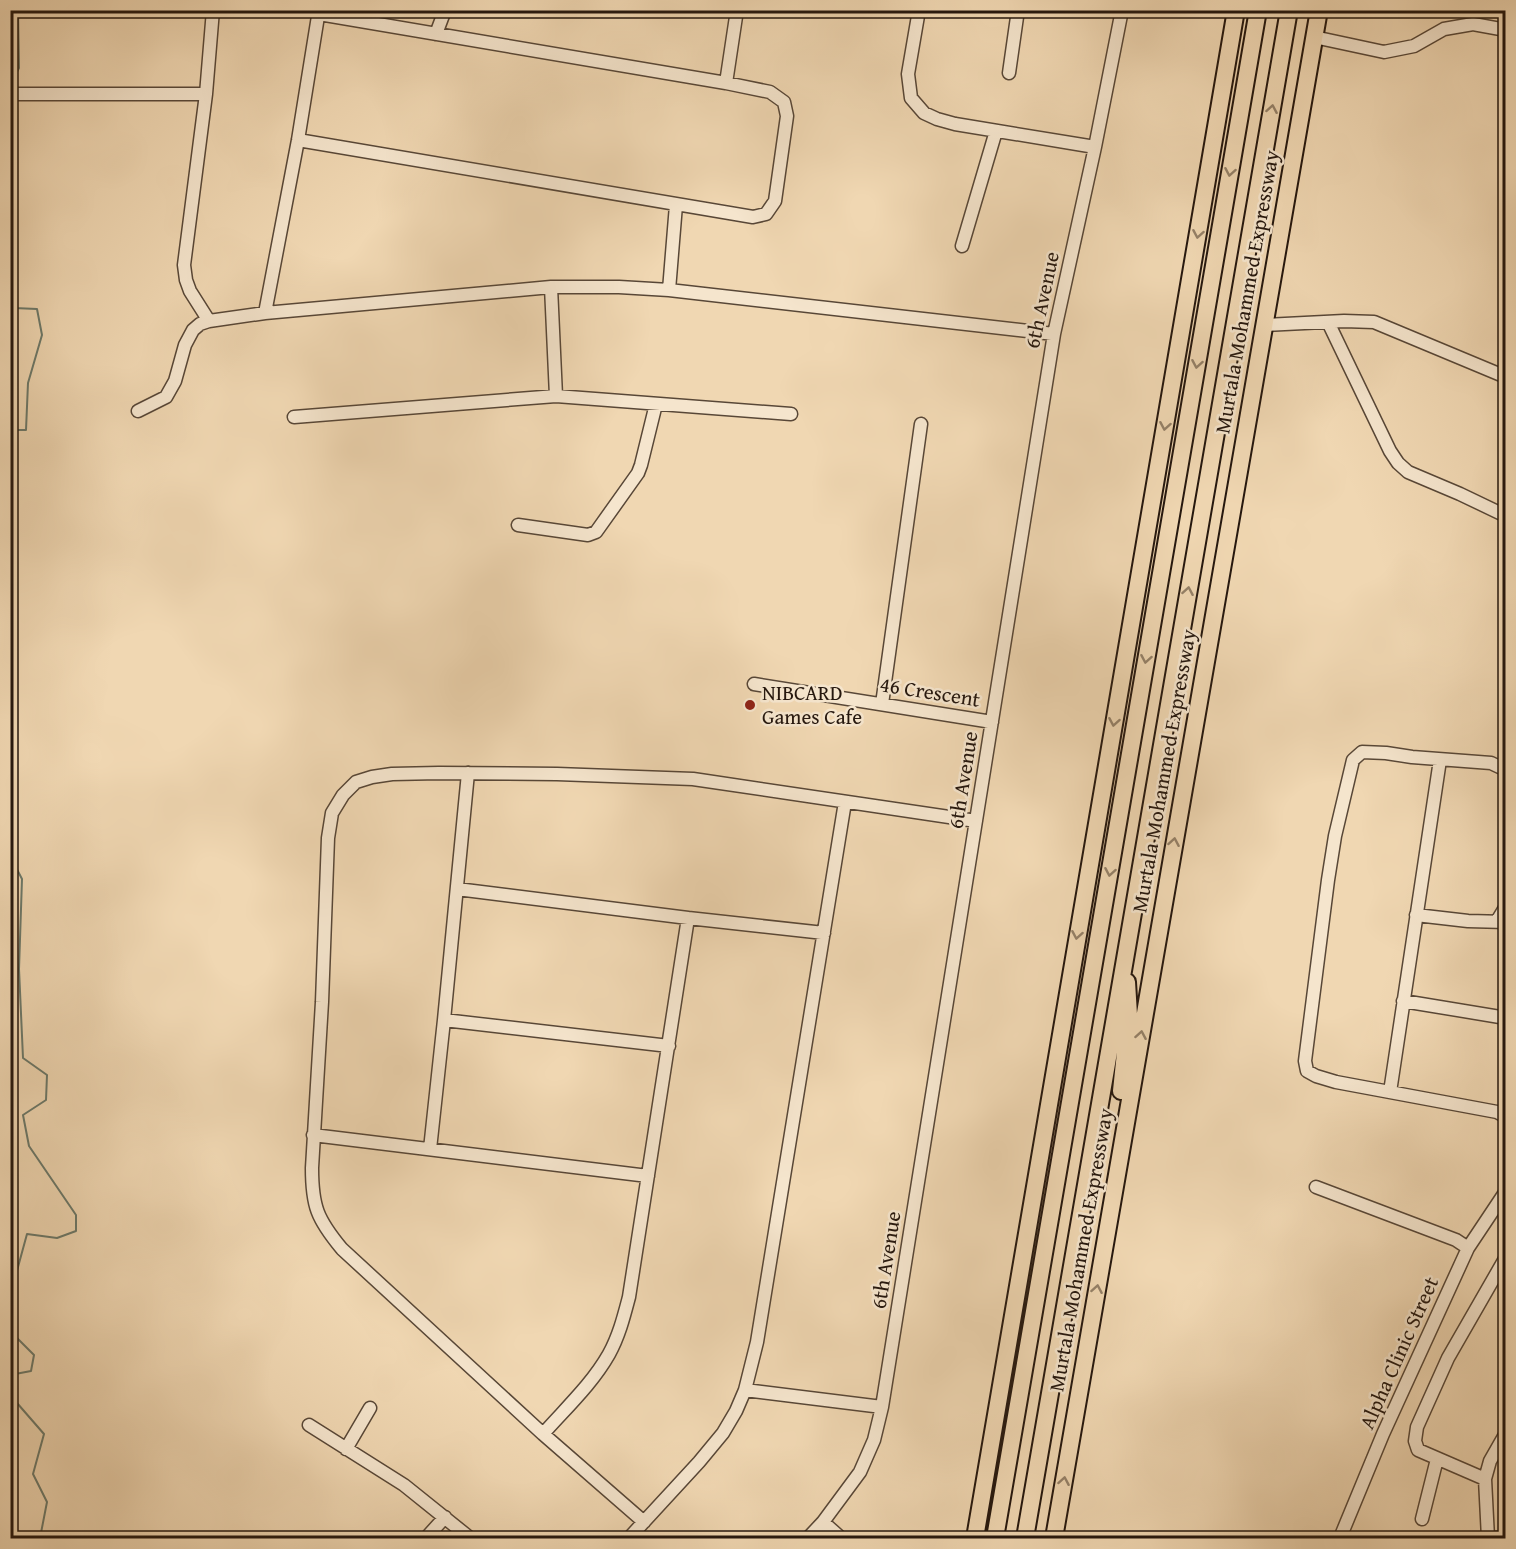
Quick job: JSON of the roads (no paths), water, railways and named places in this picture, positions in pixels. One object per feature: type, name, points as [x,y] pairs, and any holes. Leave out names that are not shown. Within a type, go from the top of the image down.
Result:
[{"type":"highway","points":[[975,1539],[1236,10]]},
{"type":"highway","name":"Murtala Mohammed Expressway","points":[[995,1539],[1258,10]]},
{"type":"highway","name":"Murtala Mohammed Expressway","points":[[1025,1539],[1289,10]]},
{"type":"highway","name":"Murtala Mohammed Expressway","points":[[1054,1539],[1319,10]]},
{"type":"highway","points":[[1117,1179],[1118,1114],[1129,1015],[1125,956]]},
{"type":"highway","points":[[1052,1084],[1088,1000]]},
{"type":"street","points":[[209,321],[190,291],[184,264],[206,94],[213,10]]},
{"type":"street","points":[[436,34],[444,10]]},
{"type":"street","points":[[726,83],[737,10]]},
{"type":"street","points":[[920,10],[908,74],[910,98],[924,113],[955,124],[1095,147]]},
{"type":"street","points":[[1009,73],[1017,10]]},
{"type":"street","name":"6th Avenue","points":[[808,1539],[860,1472],[874,1440],[882,1407],[1054,333],[1095,147],[1122,10]]},
{"type":"street","points":[[265,313],[298,140],[319,12],[770,92],[784,102],[787,116],[775,201],[766,214],[753,217],[298,140]]},
{"type":"street","points":[[1314,37],[1384,52],[1414,46],[1444,29],[1473,24],[1506,30]]},
{"type":"street","points":[[13,93],[206,94]]},
{"type":"street","points":[[962,246],[996,131]]},
{"type":"street","points":[[669,290],[676,205]]},
{"type":"street","points":[[138,411],[166,397],[175,381],[185,345],[193,330],[209,321],[265,313],[551,287],[669,290],[1054,333]]},
{"type":"street","points":[[551,287],[556,396]]},
{"type":"street","points":[[1328,322],[1390,451],[1398,463],[1408,472],[1506,516]]},
{"type":"street","points":[[1264,325],[1374,322],[1506,377]]},
{"type":"street","points":[[294,417],[556,396],[791,414]]},
{"type":"street","points":[[518,525],[588,535],[596,532],[638,473],[656,404]]},
{"type":"street","points":[[882,704],[921,424]]},
{"type":"street","name":"46 Crescent","points":[[754,684],[992,722]]},
{"type":"street","points":[[1506,770],[1491,764],[1386,753],[1362,753],[1353,760],[1335,836],[1305,1061],[1307,1071],[1336,1082],[1497,1112],[1506,1117]]},
{"type":"street","points":[[1390,1092],[1440,760]]},
{"type":"street","points":[[430,1149],[468,773]]},
{"type":"street","points":[[644,1522],[543,1434],[342,1249],[328,1233],[318,1214],[312,1194],[313,1135],[322,1002],[328,838],[332,813],[343,795],[356,782],[372,777],[392,774],[569,774],[693,779],[976,821]]},
{"type":"street","points":[[629,1539],[723,1433],[745,1390],[757,1342],[845,802]]},
{"type":"street","points":[[457,889],[824,933]]},
{"type":"street","points":[[1416,915],[1468,921],[1502,921],[1506,906]]},
{"type":"street","points":[[543,1434],[598,1372],[621,1326],[648,1176],[688,918]]},
{"type":"street","points":[[1403,1001],[1506,1018]]},
{"type":"street","points":[[444,1020],[669,1046]]},
{"type":"street","points":[[313,1135],[648,1176]]},
{"type":"street","points":[[1316,1187],[1456,1240],[1468,1248]]},
{"type":"street","name":"Alpha Clinic Street","points":[[1340,1539],[1383,1434],[1468,1248],[1506,1191]]},
{"type":"street","points":[[1485,1479],[1418,1450],[1415,1441],[1417,1427],[1449,1358],[1506,1257]]},
{"type":"street","points":[[745,1390],[882,1407]]},
{"type":"street","points":[[346,1449],[370,1408]]},
{"type":"street","points":[[309,1425],[404,1485],[470,1539]]},
{"type":"street","points":[[1488,1539],[1485,1479],[1490,1461],[1506,1433]]},
{"type":"street","points":[[1422,1519],[1437,1459]]},
{"type":"street","points":[[426,1539],[445,1517]]},
{"type":"street","points":[[823,1522],[841,1539]]},
{"type":"street","points":[[1496,1539],[1506,1537]]},
{"type":"waterway","points":[[10,85],[19,68],[18,10]]},
{"type":"waterway","points":[[10,307],[37,309],[42,335],[28,383],[26,430],[10,430]]},
{"type":"waterway","points":[[10,856],[22,879],[19,969],[23,1058],[47,1075],[46,1100],[23,1115],[29,1146],[76,1215],[76,1231],[57,1238],[27,1234],[10,1305]]},
{"type":"waterway","points":[[10,1331],[34,1355],[31,1371],[10,1375]]},
{"type":"waterway","points":[[10,1376],[17,1403],[44,1434],[33,1474],[47,1502],[40,1538]]},
{"type":"place","name":"NIBCARD Games Cafe","points":[[750,705]]}]
